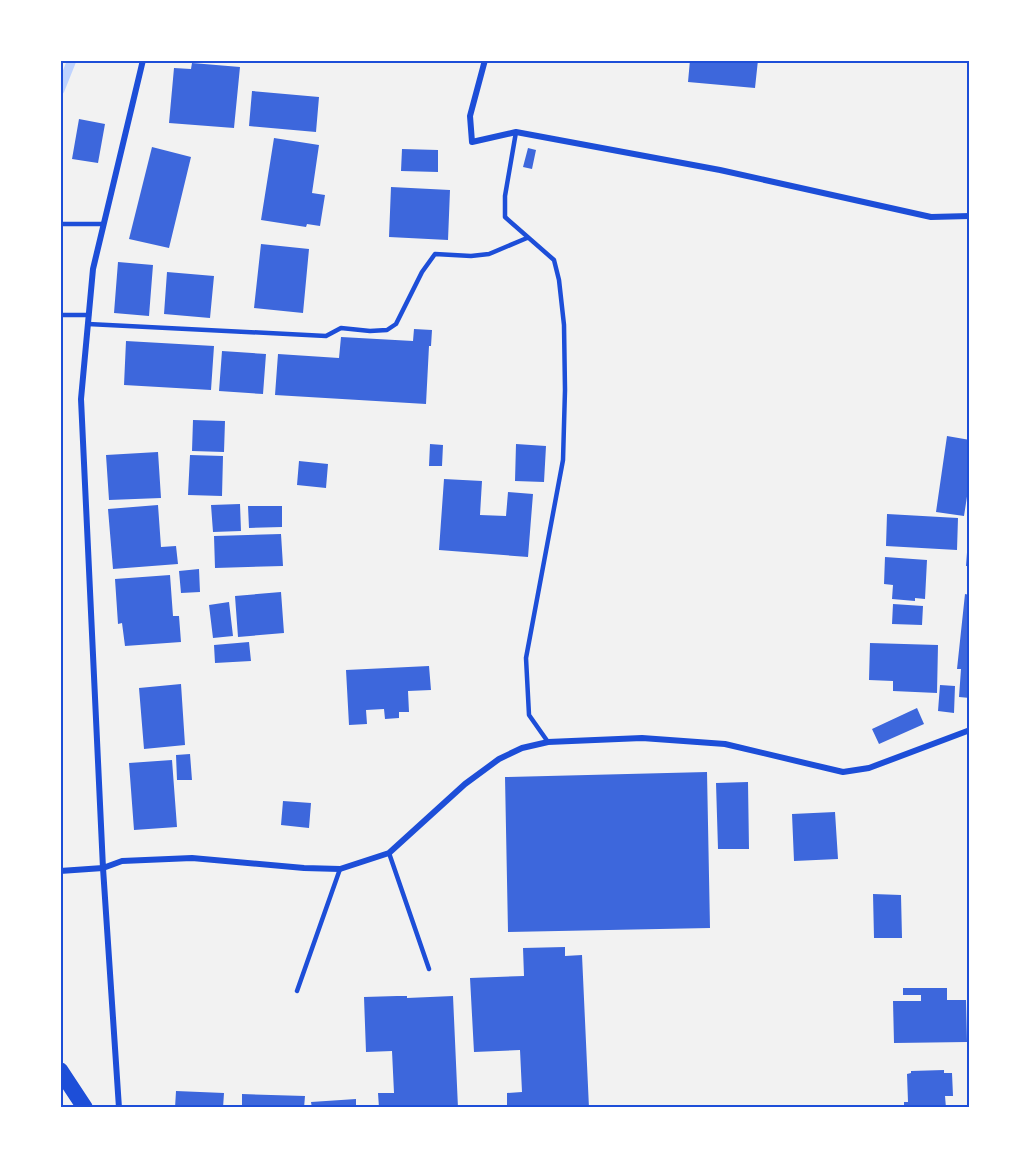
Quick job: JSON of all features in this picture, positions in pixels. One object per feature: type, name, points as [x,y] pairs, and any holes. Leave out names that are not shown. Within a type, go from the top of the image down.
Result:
[{"type":"highway","points":[[60,1070],[84,1108]]},
{"type":"street","points":[[119,1108],[103,867],[81,399],[93,269],[143,60]]},
{"type":"street","points":[[485,60],[470,116],[472,142],[516,132],[720,170],[931,217],[970,216]]},
{"type":"street","points":[[60,871],[103,867],[122,861],[192,858],[340,869],[389,853],[465,784],[499,759],[522,748],[548,742],[642,738],[725,744],[843,772],[869,768],[970,730]]},
{"type":"lane","points":[[516,132],[505,196],[506,217],[554,260],[560,280],[564,325],[563,460],[526,658],[530,715],[548,742]]},
{"type":"lane","points":[[60,224],[104,224]]},
{"type":"lane","points":[[88,324],[326,336],[341,328],[387,330],[396,324],[422,272],[435,254],[471,256],[489,254],[527,238]]},
{"type":"lane","points":[[60,315],[89,315]]},
{"type":"lane","points":[[389,853],[429,969]]},
{"type":"lane","points":[[297,991],[340,869]]},
{"type":"building","points":[[690,60],[758,60],[755,88],[688,82]]},
{"type":"building","points":[[192,63],[240,67],[234,128],[169,123],[174,68],[191,69]]},
{"type":"building","points":[[252,91],[319,97],[316,132],[249,126]]},
{"type":"building","points":[[79,119],[105,124],[98,163],[72,159]]},
{"type":"building","points":[[274,138],[319,145],[312,193],[325,195],[320,226],[307,224],[306,227],[261,220]]},
{"type":"building","points":[[152,147],[191,157],[169,248],[129,239]]},
{"type":"building","points":[[528,148],[536,150],[532,169],[523,167]]},
{"type":"building","points":[[402,149],[438,150],[438,172],[401,171]]},
{"type":"building","points":[[391,187],[450,190],[448,240],[389,237]]},
{"type":"building","points":[[261,244],[309,249],[303,313],[254,308]]},
{"type":"building","points":[[118,262],[153,265],[149,316],[114,313]]},
{"type":"building","points":[[167,272],[214,276],[210,318],[164,314]]},
{"type":"building","points":[[414,329],[432,330],[426,404],[275,395],[278,354],[339,358],[341,337],[413,341]]},
{"type":"building","points":[[126,341],[214,346],[211,390],[124,385]]},
{"type":"building","points":[[222,351],[266,354],[263,394],[219,391]]},
{"type":"building","points":[[193,420],[225,421],[224,452],[192,451]]},
{"type":"building","points":[[947,436],[970,440],[970,477],[964,516],[936,512]]},
{"type":"building","points":[[430,444],[443,445],[442,466],[429,466]]},
{"type":"building","points":[[516,444],[546,446],[544,482],[515,481]]},
{"type":"building","points":[[158,452],[161,498],[109,500],[106,455]]},
{"type":"building","points":[[190,455],[223,456],[222,496],[188,495]]},
{"type":"building","points":[[299,461],[328,464],[326,488],[297,485]]},
{"type":"building","points":[[444,479],[482,481],[480,515],[506,516],[508,492],[533,494],[528,557],[439,550]]},
{"type":"building","points":[[240,504],[241,531],[213,532],[211,505]]},
{"type":"building","points":[[158,505],[161,547],[176,546],[178,564],[113,569],[108,509]]},
{"type":"building","points":[[248,506],[282,506],[282,527],[249,528]]},
{"type":"building","points":[[887,514],[958,518],[957,550],[886,546]]},
{"type":"building","points":[[281,534],[283,566],[215,568],[214,536]]},
{"type":"building","points":[[968,539],[970,539],[970,566],[966,566]]},
{"type":"building","points":[[885,557],[927,560],[925,599],[915,598],[915,601],[892,599],[893,585],[884,584]]},
{"type":"building","points":[[199,569],[200,592],[181,593],[179,571]]},
{"type":"building","points":[[170,575],[173,616],[179,616],[181,642],[125,646],[122,623],[118,624],[115,579]]},
{"type":"building","points":[[281,592],[284,633],[238,637],[235,596]]},
{"type":"building","points":[[965,594],[970,595],[970,698],[959,697],[961,669],[957,669]]},
{"type":"building","points":[[229,602],[233,636],[213,638],[209,605]]},
{"type":"building","points":[[893,604],[923,606],[922,625],[892,624]]},
{"type":"building","points":[[249,642],[251,661],[215,663],[214,645]]},
{"type":"building","points":[[870,643],[938,645],[937,693],[893,691],[893,681],[869,680]]},
{"type":"building","points":[[429,666],[431,690],[408,691],[409,712],[399,712],[399,718],[385,719],[384,709],[366,710],[367,724],[349,725],[346,670]]},
{"type":"building","points":[[181,684],[185,745],[144,749],[139,688]]},
{"type":"building","points":[[940,685],[955,686],[954,713],[938,711]]},
{"type":"building","points":[[917,708],[924,724],[879,744],[872,729]]},
{"type":"building","points":[[190,754],[192,780],[177,780],[176,755]]},
{"type":"building","points":[[172,760],[177,827],[134,830],[129,763]]},
{"type":"building","points":[[707,772],[710,928],[508,932],[505,777]]},
{"type":"building","points":[[748,782],[749,849],[718,849],[716,783]]},
{"type":"building","points":[[283,801],[311,803],[309,828],[281,825]]},
{"type":"building","points":[[835,812],[838,859],[794,861],[792,814]]},
{"type":"building","points":[[873,894],[901,895],[902,938],[874,938]]},
{"type":"building","points":[[565,947],[565,956],[582,955],[589,1108],[507,1108],[507,1093],[522,1092],[520,1050],[474,1052],[470,978],[524,976],[523,948]]},
{"type":"building","points":[[903,988],[947,988],[947,1000],[966,1000],[967,1042],[894,1043],[893,1001],[921,1001],[921,995],[903,995]]},
{"type":"building","points":[[407,996],[407,998],[453,996],[458,1108],[379,1108],[378,1093],[394,1093],[392,1051],[366,1052],[364,997]]},
{"type":"building","points":[[944,1070],[944,1073],[952,1073],[953,1096],[945,1096],[946,1108],[904,1108],[904,1102],[908,1102],[907,1074],[911,1071]]},
{"type":"building","points":[[176,1091],[224,1093],[223,1108],[175,1108]]},
{"type":"building","points":[[242,1094],[305,1096],[304,1108],[242,1108]]},
{"type":"building","points":[[356,1099],[356,1108],[312,1108],[311,1102]]},
{"type":"waterway","points":[[60,90],[72,60]]}]
